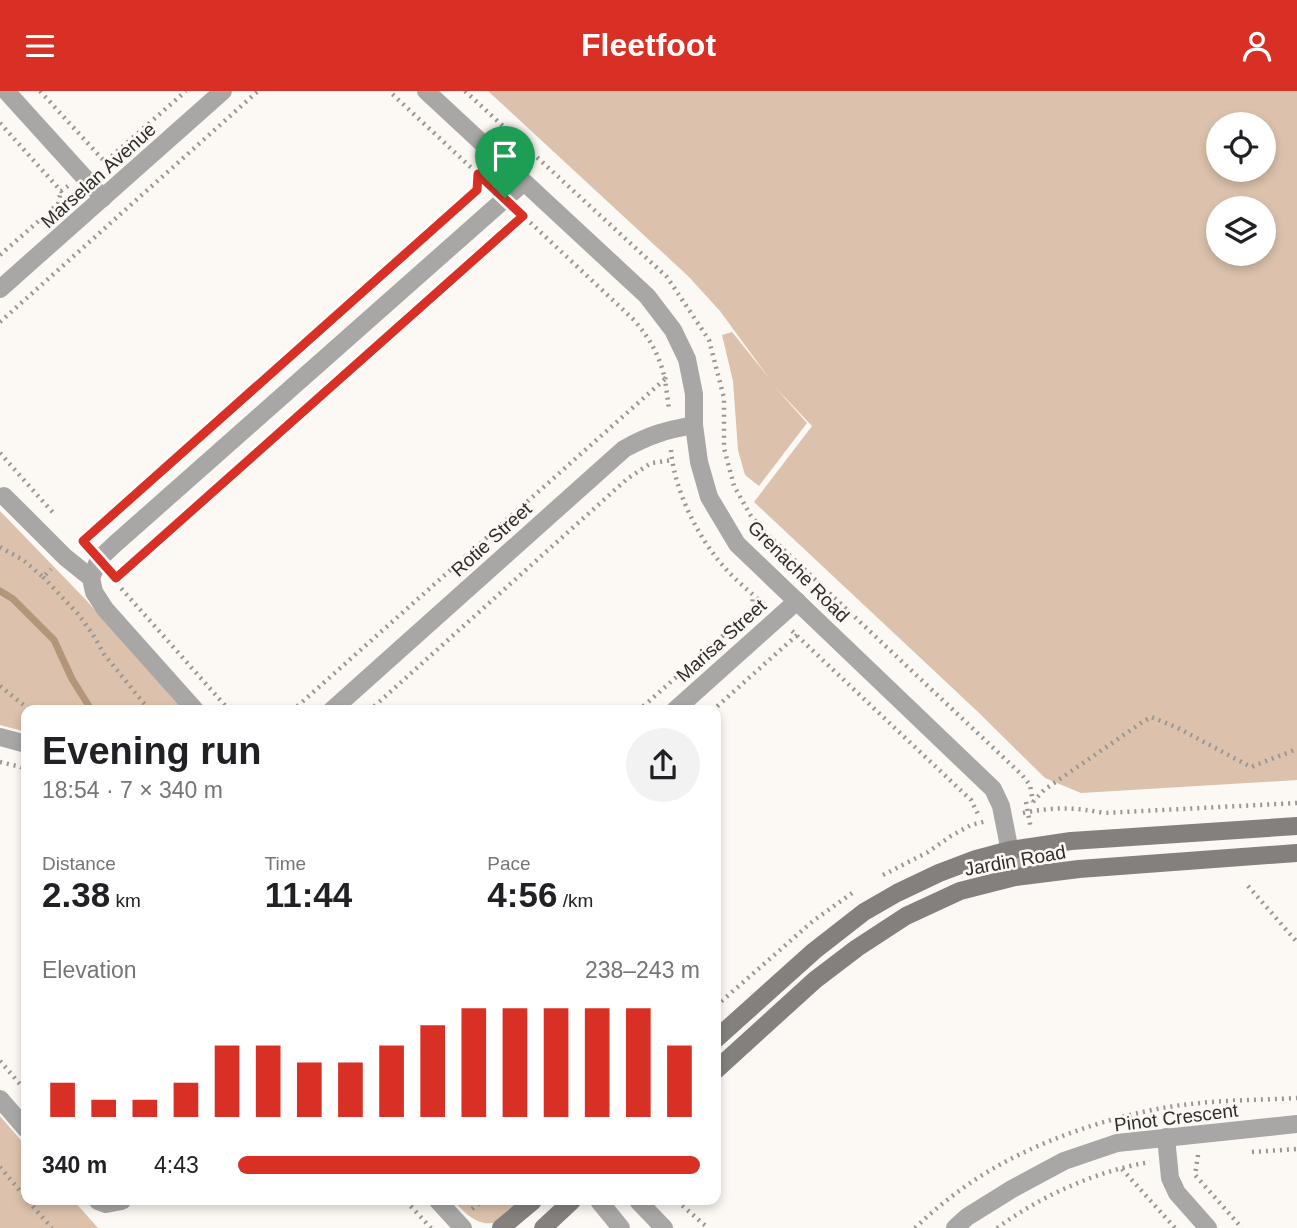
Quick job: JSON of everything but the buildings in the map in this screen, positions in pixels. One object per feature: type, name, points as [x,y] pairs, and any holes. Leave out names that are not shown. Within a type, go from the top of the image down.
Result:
[{"type":"street","points":[[6,91],[103,198]]},
{"type":"street","name":"Marselan Avenue","points":[[0,289],[223,91]]},
{"type":"street","name":"Grenache Road","points":[[426,91],[647,296],[673,330],[687,359],[694,394],[694,425],[699,462],[709,497],[737,544],[993,789],[1001,806],[1015,877]]},
{"type":"street","points":[[192,705],[105,609],[94,592],[91,578],[99,559],[524,182]]},
{"type":"street","name":"Rotie Street","points":[[338,705],[624,449],[644,437],[694,425]]},
{"type":"street","points":[[5,496],[65,557],[91,578]]},
{"type":"street","name":"Marisa Street","points":[[681,705],[797,601]]},
{"type":"street","points":[[0,737],[21,743]]},
{"type":"street","name":"Jardin Road","points":[[721,1035],[814,951],[864,912],[939,873],[976,859],[1010,850],[1071,841],[1297,826]]},
{"type":"street","name":"Jardin Road","points":[[721,1065],[815,980],[857,948],[906,916],[960,891],[1015,877],[1079,869],[1297,853]]},
{"type":"street","points":[[0,1100],[21,1123]]},
{"type":"street","name":"Pinot Crescent","points":[[955,1228],[967,1217],[1064,1160],[1117,1143],[1297,1124]]},
{"type":"street","points":[[1166,1137],[1170,1178],[1177,1193],[1208,1228]]},
{"type":"street","points":[[442,1205],[463,1228]]},
{"type":"street","points":[[501,1228],[528,1205]]},
{"type":"street","points":[[543,1228],[568,1205]]},
{"type":"street","points":[[602,1205],[621,1228]]},
{"type":"street","points":[[642,1205],[664,1228]]},
{"type":"path","points":[[40,91],[105,162],[186,91]]},
{"type":"path","points":[[0,322],[258,91]]},
{"type":"path","points":[[299,705],[665,379],[660,359],[648,337],[634,320],[389,91]]},
{"type":"path","points":[[465,91],[667,277],[709,340],[724,398],[724,448],[734,486],[751,516],[1021,775],[1030,785],[1033,802],[1044,790],[1151,717],[1176,727],[1251,767],[1297,748]]},
{"type":"path","points":[[43,577],[477,190],[478,174],[497,156]]},
{"type":"path","points":[[0,255],[58,204],[61,191]]},
{"type":"path","points":[[116,578],[523,216]]},
{"type":"path","points":[[0,453],[63,524]]},
{"type":"path","points":[[376,705],[627,479],[651,463],[672,460]]},
{"type":"path","points":[[72,534],[83,541],[225,705]]},
{"type":"path","points":[[0,547],[23,560],[43,577],[78,614],[104,654],[145,705]]},
{"type":"path","points":[[645,705],[752,610],[753,594]]},
{"type":"path","points":[[719,705],[816,619]]},
{"type":"path","points":[[0,686],[24,705]]},
{"type":"path","points":[[0,762],[21,767]]},
{"type":"path","points":[[1248,886],[1297,941]]},
{"type":"path","points":[[0,1061],[21,1085]]},
{"type":"path","points":[[1247,1152],[1297,1149]]},
{"type":"path","points":[[997,1228],[1018,1213],[1079,1183],[1134,1165],[1210,1154]]},
{"type":"path","points":[[1198,1155],[1195,1175],[1242,1228]]},
{"type":"path","points":[[0,1167],[21,1192]]},
{"type":"path","points":[[1122,1169],[1175,1228]]},
{"type":"path","points":[[32,1205],[52,1228]]},
{"type":"path","points":[[410,1205],[431,1228]]},
{"type":"path","points":[[682,1205],[708,1228]]},
{"type":"shaded area","points":[[488,91],[1297,91],[1297,780],[1081,793],[1045,778],[754,502],[812,426],[774,386],[807,423],[759,486],[745,475],[738,450],[733,381],[722,335],[732,332],[769,378],[720,311],[688,276]]},
{"type":"shaded area","points":[[0,511],[86,600],[180,705],[21,705],[21,731],[0,725]]},
{"type":"shaded area","points":[[0,1116],[21,1140],[21,1205],[78,1205],[98,1228],[0,1228]]},
{"type":"shaded area","points":[[458,1205],[518,1205],[497,1222],[490,1223],[478,1221]]},
{"type":"waterway","points":[[0,591],[13,599],[54,640],[72,679],[88,705]]},
{"type":"route","points":[[478,174],[505,198],[523,216],[116,578],[83,541],[477,190],[478,174]]}]
